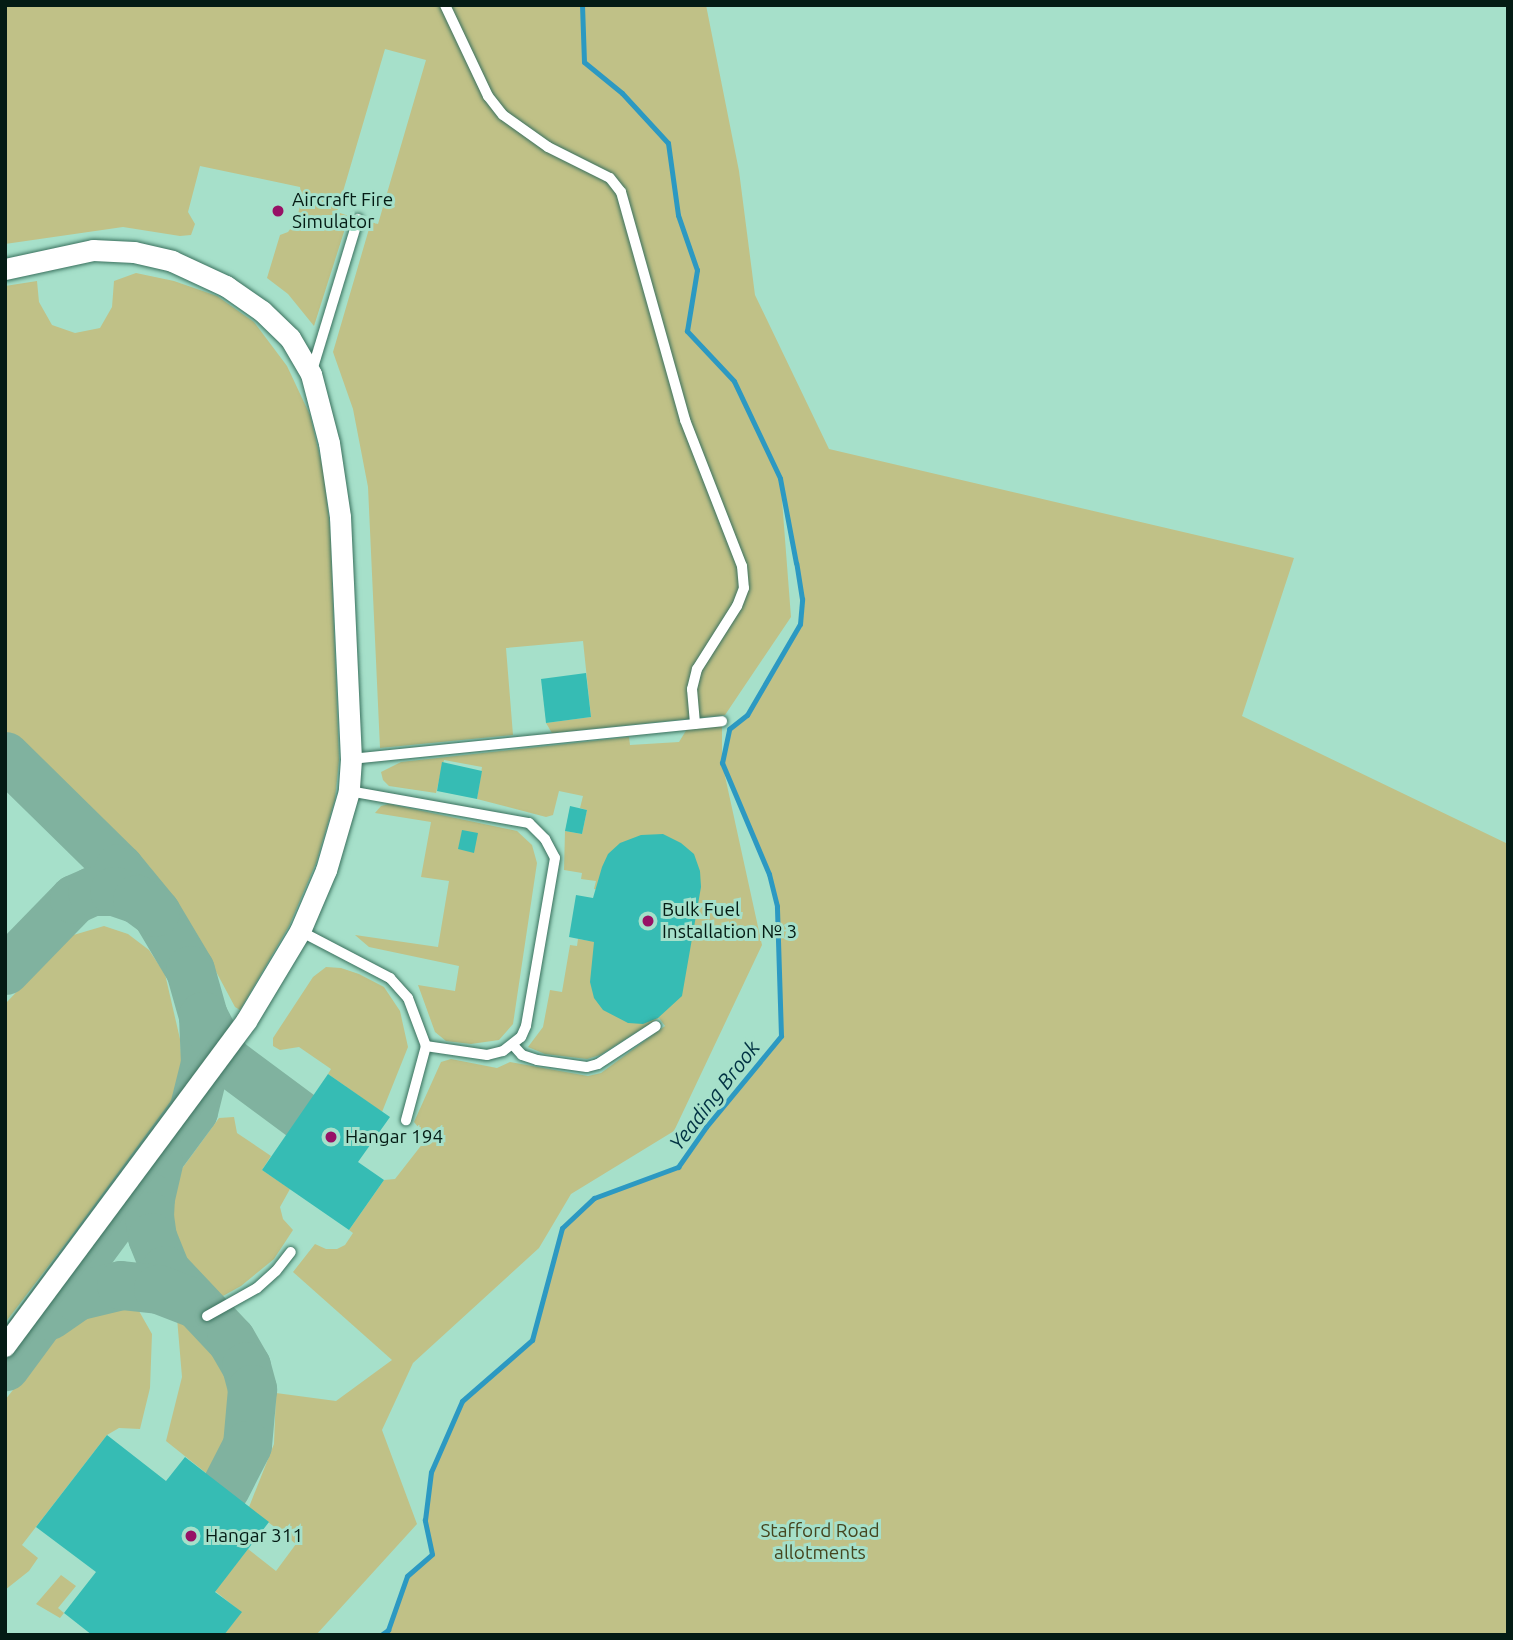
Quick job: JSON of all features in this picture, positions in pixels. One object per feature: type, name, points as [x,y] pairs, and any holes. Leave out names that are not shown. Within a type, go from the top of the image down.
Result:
[{"type":"street","points":[[5,269],[93,250],[134,252],[172,261],[226,286],[262,311],[290,338],[311,374],[329,443],[340,517],[351,759],[349,791],[326,870],[300,931],[246,1021],[5,1346]]},
{"type":"lane","points":[[445,5],[488,96],[503,115],[548,147],[610,178],[621,191],[685,420],[742,566],[744,588],[737,606],[696,669],[692,689],[695,724]]},
{"type":"lane","points":[[311,374],[358,219]]},
{"type":"lane","points":[[351,759],[722,721]]},
{"type":"lane","points":[[349,791],[529,823],[545,839],[555,858],[526,1026],[513,1045],[487,1055],[426,1046]]},
{"type":"lane","points":[[300,931],[400,986],[426,1046],[406,1120]]},
{"type":"lane","points":[[513,1045],[522,1055],[537,1060],[587,1067],[598,1064],[656,1026]]},
{"type":"lane","points":[[207,1316],[257,1288],[276,1271],[291,1252]]},
{"type":"green space","name":"Stafford Road allotments","points":[[5,5],[706,5],[739,171],[755,295],[829,449],[1294,558],[1242,716],[1508,844],[1508,1635],[381,1635],[388,1630],[407,1576],[432,1554],[425,1520],[431,1472],[462,1401],[532,1340],[562,1228],[594,1198],[678,1167],[706,1127],[781,1036],[777,906],[769,874],[723,767],[762,945],[674,1131],[571,1194],[539,1248],[413,1363],[382,1430],[417,1524],[316,1635],[224,1635],[241,1612],[215,1591],[248,1549],[276,1571],[296,1544],[249,1507],[274,1444],[276,1393],[336,1401],[392,1360],[293,1272],[315,1244],[326,1249],[337,1249],[345,1245],[353,1233],[349,1230],[384,1180],[395,1179],[427,1138],[414,1122],[441,1062],[451,1059],[497,1068],[510,1062],[588,1076],[601,1073],[665,1026],[659,1018],[600,1055],[587,1059],[545,1054],[528,1047],[543,1027],[550,990],[562,992],[570,945],[577,946],[578,939],[597,942],[606,891],[594,889],[596,881],[581,879],[582,873],[564,870],[565,831],[582,834],[587,810],[580,808],[583,796],[559,791],[553,815],[546,817],[477,799],[482,767],[444,760],[436,793],[389,786],[383,780],[381,772],[401,762],[629,737],[630,745],[679,742],[687,729],[722,726],[722,758],[729,729],[747,715],[800,624],[802,599],[781,487],[791,617],[725,715],[552,733],[546,723],[591,717],[583,641],[506,648],[513,735],[380,748],[368,487],[353,409],[333,352],[371,222],[378,224],[426,60],[385,49],[337,212],[349,216],[314,326],[288,294],[267,278],[280,235],[288,232],[296,221],[302,199],[300,187],[200,166],[188,212],[195,224],[191,235],[180,236],[123,227],[5,244]]},
{"type":"green space","points":[[136,273],[174,281],[217,296],[254,322],[287,366],[310,415],[323,470],[330,528],[339,760],[335,799],[316,863],[289,926],[240,1010],[235,1007],[197,936],[149,866],[5,732],[5,286],[37,281],[39,302],[52,325],[75,333],[100,328],[112,307],[114,281]]},
{"type":"green space","points":[[389,804],[517,831],[532,845],[537,863],[513,1024],[499,1040],[471,1044],[446,1041],[435,1032],[418,985],[455,991],[459,966],[369,947],[355,935],[438,947],[449,881],[421,877],[431,822],[375,813],[381,806]]},
{"type":"green space","points":[[104,926],[128,934],[149,950],[165,974],[180,1039],[182,1070],[175,1100],[5,1323],[5,1004],[70,936]]},
{"type":"green space","points":[[326,967],[341,968],[359,974],[384,987],[400,1011],[408,1047],[382,1112],[328,1074],[331,1069],[299,1047],[280,1050],[273,1046],[273,1038],[313,977]]},
{"type":"green space","points":[[234,1117],[237,1133],[271,1156],[262,1170],[290,1189],[280,1207],[283,1219],[293,1230],[274,1259],[241,1286],[223,1296],[203,1288],[189,1272],[176,1244],[170,1213],[178,1174],[219,1118]]},
{"type":"green space","points":[[125,1308],[139,1311],[152,1334],[150,1388],[140,1429],[119,1428],[107,1435],[22,1545],[38,1558],[29,1571],[5,1590],[5,1400],[55,1337],[70,1324],[91,1314]]},
{"type":"green space","points":[[177,1318],[202,1337],[218,1357],[227,1377],[233,1425],[224,1465],[216,1481],[166,1441],[182,1377]]},
{"type":"green space","points":[[61,1575],[76,1586],[58,1608],[64,1613],[60,1618],[36,1604]]},
{"type":"building","points":[[586,673],[591,717],[546,723],[541,679]]},
{"type":"building","points":[[442,762],[482,771],[477,799],[437,791]]},
{"type":"building","points":[[570,806],[587,810],[582,834],[565,831]]},
{"type":"building","points":[[462,830],[478,833],[474,853],[458,849]]},
{"type":"building","name":"Bulk Fuel Installation № 3","points":[[663,834],[681,843],[694,854],[700,871],[701,887],[682,996],[658,1018],[643,1024],[628,1023],[603,1010],[594,998],[590,982],[594,942],[569,937],[576,895],[593,898],[608,854],[620,843],[641,835]]},
{"type":"building","name":"Hangar 194","points":[[328,1074],[390,1117],[358,1162],[384,1180],[349,1230],[262,1170]]},
{"type":"building","name":"Hangar 311","points":[[107,1435],[166,1481],[185,1457],[269,1522],[215,1592],[242,1612],[224,1635],[92,1635],[64,1613],[96,1572],[36,1527]]},
{"type":"waterway","name":"Yeading Brook","points":[[381,1635],[388,1630],[407,1576],[432,1554],[425,1520],[431,1472],[462,1401],[532,1340],[562,1228],[594,1198],[678,1167],[706,1127],[781,1036],[777,906],[769,874],[722,763],[729,729],[747,715],[800,624],[802,599],[780,478],[734,381],[687,331],[697,270],[678,215],[668,143],[622,93],[584,62],[582,5]]},
{"type":"taxiway","points":[[5,756],[119,868],[156,913],[190,970],[203,1016],[205,1063],[193,1111],[5,1366]]},
{"type":"taxiway","points":[[5,970],[74,899],[92,891],[114,891],[137,899],[155,912]]},
{"type":"taxiway","points":[[203,1016],[226,1060],[300,1115]]},
{"type":"taxiway","points":[[158,1163],[150,1197],[149,1216],[152,1237],[165,1270],[231,1340],[246,1366],[252,1389],[247,1445],[225,1488]]},
{"type":"taxiway","points":[[49,1315],[76,1296],[121,1285],[158,1289],[192,1302]]},
{"type":"place","name":"Aircraft Fire Simulator","points":[[278,211]]},
{"type":"place","name":"Bulk Fuel Installation № 3","points":[[648,921]]},
{"type":"place","name":"Hangar 194","points":[[331,1137]]},
{"type":"place","name":"Hangar 311","points":[[191,1536]]}]
